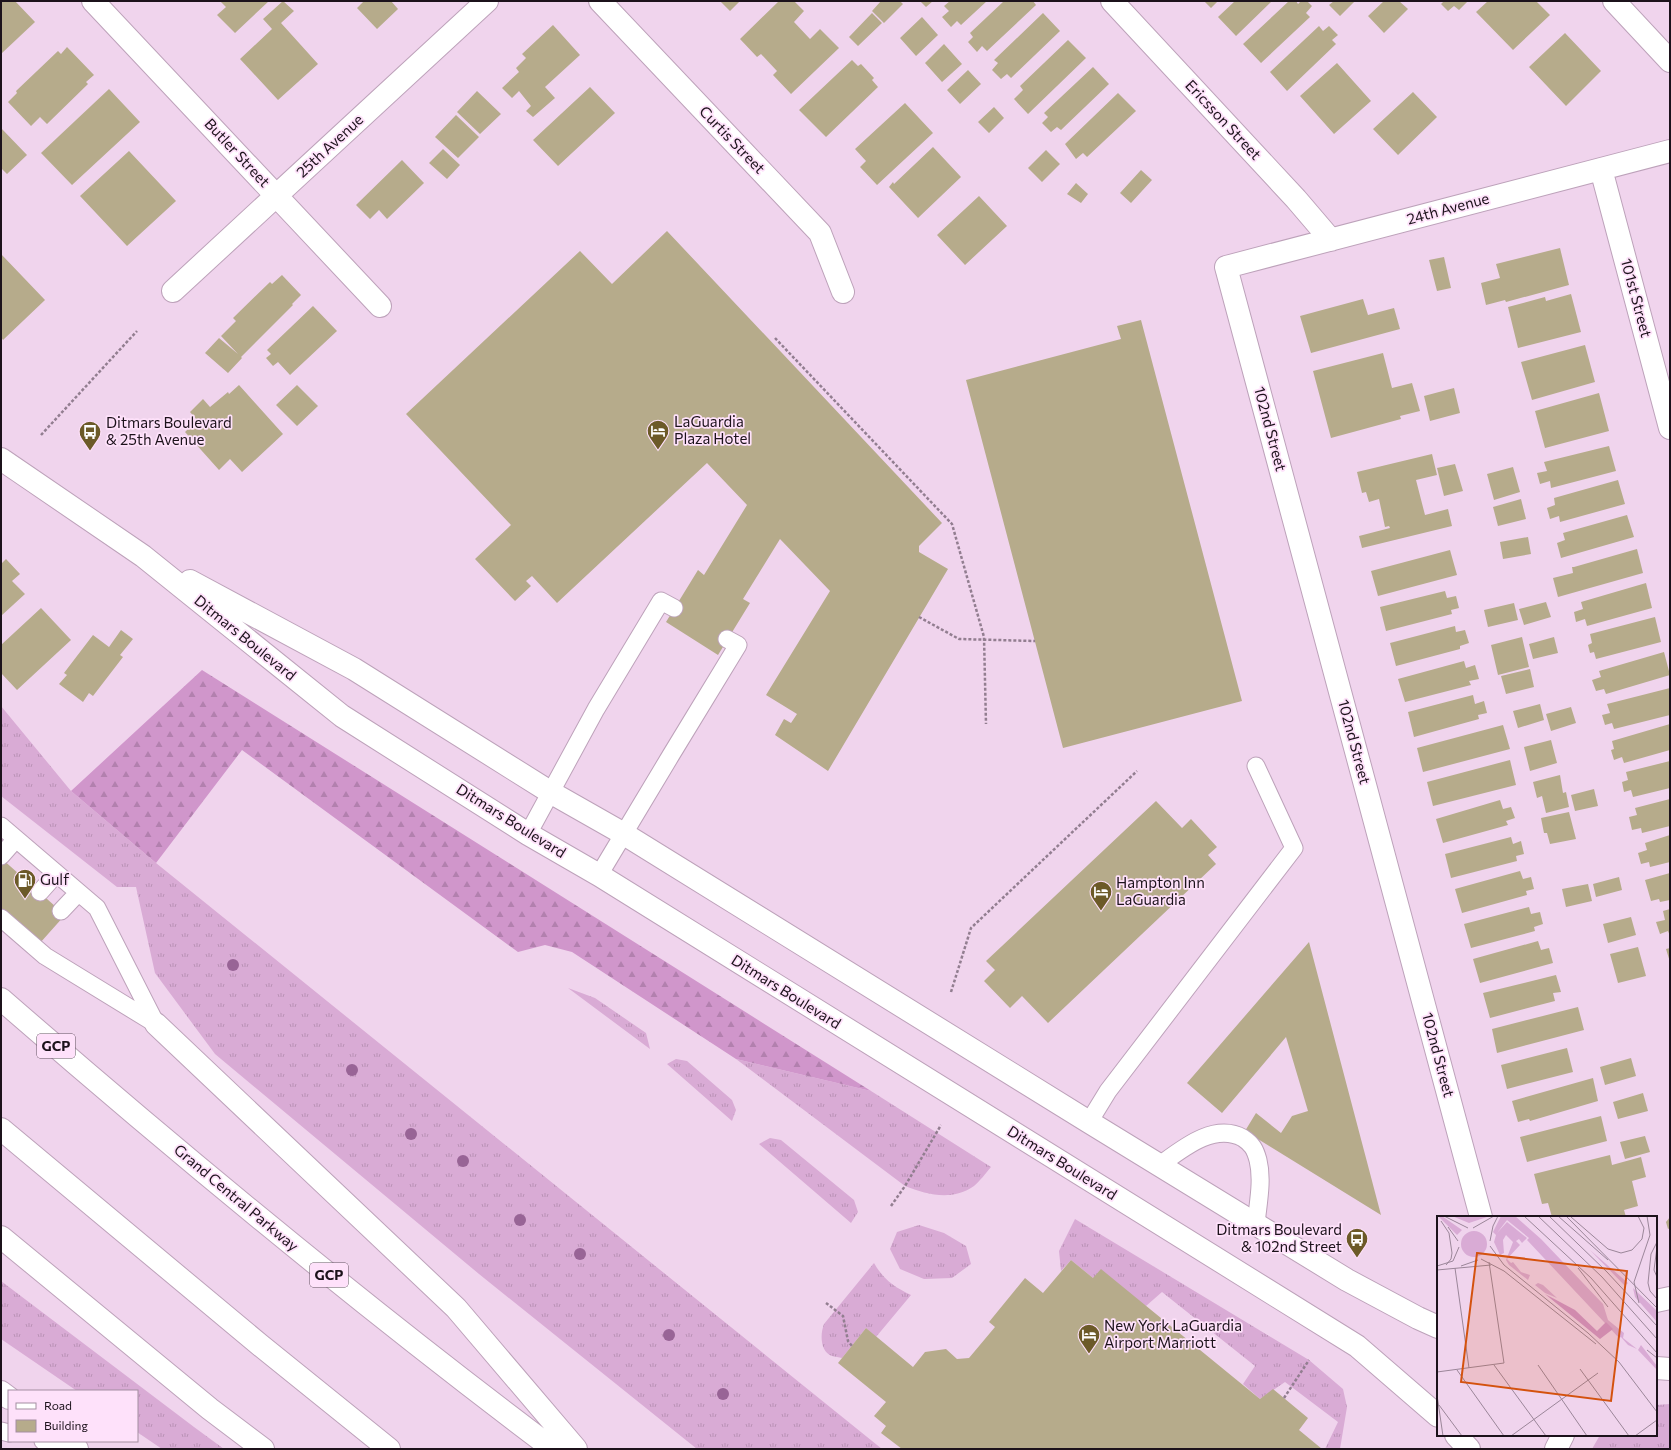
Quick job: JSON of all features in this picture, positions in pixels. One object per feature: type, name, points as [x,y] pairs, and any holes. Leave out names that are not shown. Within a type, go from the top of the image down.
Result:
[{"type":"main road","name":"Butler Street","points":[[93,1],[380,306]]},
{"type":"main road","name":"25th Avenue","points":[[173,291],[487,1]]},
{"type":"main road","name":"Curtis Street","points":[[600,1],[820,233],[844,292]]},
{"type":"main road","name":"Ericsson Street","points":[[1112,1],[1296,199],[1331,240]]},
{"type":"main road","points":[[1614,1],[1670,61]]},
{"type":"main road","name":"24th Avenue","points":[[1226,267],[1670,151]]},
{"type":"main road","name":"101st Street","points":[[1601,169],[1670,428]]},
{"type":"main road","name":"102nd Street","points":[[1226,267],[1482,1216]]},
{"type":"main road","name":"Ditmars Boulevard","points":[[1,459],[143,556],[342,716],[528,834],[600,876],[1357,1346],[1437,1415]]},
{"type":"main road","name":"Ditmars Boulevard","points":[[143,556],[354,669],[550,792],[624,834],[1347,1280],[1437,1327]]},
{"type":"main road","name":"Grand Central Parkway","points":[[1,999],[111,1094],[292,1245],[390,1324],[553,1449]]},
{"type":"main road","points":[[156,1024],[456,1308],[576,1449]]},
{"type":"main road","points":[[1,1129],[260,1345],[389,1449]]},
{"type":"main road","points":[[1,1237],[210,1409],[263,1449]]},
{"type":"main road","points":[[1657,1301],[1670,1298]]},
{"type":"main road","points":[[1657,1366],[1670,1359]]},
{"type":"main road","points":[[1657,1367],[1670,1369]]},
{"type":"main road","points":[[1457,1436],[1469,1449]]},
{"type":"main road","points":[[1556,1449],[1562,1436]]},
{"type":"main road","points":[[67,1442],[77,1449]]},
{"type":"lane","points":[[528,834],[596,709],[661,601],[674,608]]},
{"type":"lane","points":[[600,876],[670,755],[738,645],[727,639]]},
{"type":"lane","points":[[1089,1122],[1108,1091],[1294,848],[1256,766]]},
{"type":"lane","points":[[1,826],[97,908],[156,1024]]},
{"type":"lane","points":[[1,856],[16,839]]},
{"type":"lane","points":[[40,892],[56,874]]},
{"type":"lane","points":[[61,911],[78,893]]},
{"type":"lane","points":[[8,921],[33,941],[44,956],[156,1024]]},
{"type":"lane","points":[[1160,1164],[1191,1143],[1210,1135],[1234,1134],[1252,1144],[1258,1160],[1260,1185],[1256,1224]]},
{"type":"lane","points":[[47,1442],[77,1449]]},
{"type":"path","points":[[41,435],[137,331]]},
{"type":"path","points":[[775,338],[952,524],[984,640],[986,724]]},
{"type":"path","points":[[918,616],[960,639],[1035,641]]},
{"type":"path","points":[[950,992],[971,928],[1137,771]]},
{"type":"path","points":[[891,1206],[905,1186],[941,1125]]},
{"type":"path","points":[[826,1302],[843,1316],[848,1341],[852,1346]]},
{"type":"path","points":[[1284,1398],[1309,1360]]},
{"type":"green space","points":[[202,670],[871,1091],[736,1059],[572,952],[545,945],[518,952],[242,750],[156,863],[71,791]]},
{"type":"green space","points":[[1,706],[71,791],[156,863],[882,1449],[697,1449],[479,1274],[215,1054],[155,973],[136,887],[117,887],[1,796]]},
{"type":"green space","points":[[568,988],[595,998],[646,1033],[650,1049]]},
{"type":"green space","points":[[676,1059],[687,1061],[732,1100],[736,1110],[732,1121],[667,1064]]},
{"type":"green space","points":[[736,1059],[871,1091],[991,1167],[974,1186],[957,1194],[931,1194],[905,1186]]},
{"type":"green space","points":[[770,1138],[781,1140],[854,1200],[858,1212],[851,1223],[759,1144]]},
{"type":"green space","points":[[1075,1219],[1309,1360],[1343,1389],[1347,1407],[1340,1449],[1325,1449],[1338,1422],[1285,1382],[1260,1399],[1243,1384],[1255,1366],[1162,1292],[1146,1306],[1093,1278],[1071,1260],[1061,1271],[1059,1251]]},
{"type":"green space","points":[[919,1225],[944,1233],[966,1246],[971,1264],[952,1278],[924,1279],[900,1269],[890,1249],[897,1232]]},
{"type":"green space","points":[[874,1263],[881,1274],[890,1282],[899,1289],[911,1295],[876,1337],[866,1328],[842,1358],[832,1356],[825,1351],[823,1347],[822,1333],[824,1324]]},
{"type":"green space","points":[[1,1281],[224,1449],[162,1449],[138,1433],[138,1390],[76,1390],[1,1339]]},
{"type":"green space","points":[[1670,1404],[1670,1449],[1592,1449],[1599,1436],[1657,1436],[1657,1405]]},
{"type":"building","points":[[1,1],[15,1],[35,22],[1,54]]},
{"type":"building","points":[[220,1],[269,1],[235,33],[217,15],[226,7]]},
{"type":"building","points":[[283,1],[294,11],[281,23],[318,64],[278,100],[240,59],[272,29],[263,19]]},
{"type":"building","points":[[364,1],[391,1],[398,9],[377,29],[357,8]]},
{"type":"building","points":[[720,1],[740,1],[730,11]]},
{"type":"building","points":[[779,1],[794,1],[804,11],[794,22],[810,39],[820,29],[839,48],[791,94],[773,75],[777,71],[761,54],[757,57],[740,39]]},
{"type":"building","points":[[881,1],[900,1],[903,4],[884,23],[872,11]]},
{"type":"building","points":[[920,1],[933,1],[926,7]]},
{"type":"building","points":[[950,1],[987,1],[961,25],[957,21],[951,27],[942,17],[949,11],[944,6]]},
{"type":"building","points":[[1004,1],[1033,1],[1036,5],[987,51],[982,46],[977,52],[968,42],[973,37],[970,33]]},
{"type":"building","points":[[1204,1],[1218,1],[1211,8]]},
{"type":"building","points":[[1235,1],[1272,1],[1236,36],[1218,17]]},
{"type":"building","points":[[1289,1],[1296,1],[1298,4],[1301,1],[1307,1],[1312,6],[1306,13],[1310,17],[1261,63],[1243,44]]},
{"type":"building","points":[[1334,1],[1355,1],[1340,16],[1329,5]]},
{"type":"building","points":[[1384,1],[1399,1],[1408,9],[1384,33],[1368,16]]},
{"type":"building","points":[[1444,1],[1468,1],[1459,10],[1454,6],[1448,11],[1441,4]]},
{"type":"building","points":[[1488,1],[1536,1],[1550,15],[1513,50],[1476,12]]},
{"type":"building","points":[[872,13],[882,23],[858,46],[849,37]]},
{"type":"building","points":[[1043,13],[1060,31],[1011,78],[1007,74],[1001,79],[992,70],[998,63],[994,60]]},
{"type":"building","points":[[922,17],[938,35],[916,56],[900,38]]},
{"type":"building","points":[[553,25],[580,55],[545,87],[555,98],[533,117],[526,111],[531,106],[519,91],[512,98],[502,88],[519,72],[516,68],[526,58],[522,54]]},
{"type":"building","points":[[1319,26],[1323,31],[1329,26],[1338,35],[1332,40],[1336,44],[1287,91],[1270,72]]},
{"type":"building","points":[[1565,33],[1601,71],[1566,106],[1529,67]]},
{"type":"building","points":[[1068,40],[1086,58],[1028,114],[1014,99],[1023,90],[1020,86]]},
{"type":"building","points":[[944,44],[962,64],[942,82],[925,63]]},
{"type":"building","points":[[67,47],[94,75],[86,82],[88,84],[47,124],[40,117],[31,126],[8,102],[17,93],[16,91],[58,51],[61,54]]},
{"type":"building","points":[[852,60],[858,66],[861,64],[874,78],[872,80],[878,87],[826,137],[799,110]]},
{"type":"building","points":[[1337,63],[1371,101],[1334,134],[1300,96]]},
{"type":"building","points":[[1093,67],[1109,84],[1061,130],[1057,127],[1051,132],[1042,123],[1048,117],[1044,113]]},
{"type":"building","points":[[968,70],[981,84],[960,104],[947,90]]},
{"type":"building","points":[[590,87],[615,113],[558,166],[533,140]]},
{"type":"building","points":[[109,89],[140,122],[72,185],[41,153]]},
{"type":"building","points":[[477,91],[501,114],[480,134],[457,112]]},
{"type":"building","points":[[1413,92],[1437,117],[1398,155],[1373,129]]},
{"type":"building","points":[[1118,93],[1136,111],[1087,157],[1083,153],[1076,159],[1065,144]]},
{"type":"building","points":[[905,103],[933,133],[877,185],[860,167],[866,161],[855,149]]},
{"type":"building","points":[[994,107],[1004,118],[989,133],[978,122]]},
{"type":"building","points":[[456,115],[479,137],[458,158],[435,137]]},
{"type":"building","points":[[1,128],[27,155],[7,174],[1,168]]},
{"type":"building","points":[[933,147],[961,177],[918,218],[889,187]]},
{"type":"building","points":[[443,149],[460,165],[447,179],[429,163]]},
{"type":"building","points":[[1046,150],[1060,164],[1042,182],[1028,168]]},
{"type":"building","points":[[129,151],[176,201],[127,246],[80,196]]},
{"type":"building","points":[[402,160],[424,183],[387,219],[379,210],[370,219],[356,205]]},
{"type":"building","points":[[1141,170],[1152,180],[1131,203],[1120,193]]},
{"type":"building","points":[[1076,183],[1088,194],[1081,203],[1067,194]]},
{"type":"building","points":[[979,196],[1007,226],[965,265],[937,235]]},
{"type":"building","name":"LaGuardia Plaza Hotel","points":[[667,231],[942,523],[919,546],[919,552],[948,569],[828,771],[775,735],[784,719],[791,723],[797,714],[766,695],[830,591],[780,539],[743,599],[750,603],[718,655],[666,622],[698,570],[704,575],[747,505],[707,463],[557,603],[532,576],[526,581],[531,586],[515,601],[475,559],[511,525],[406,414],[580,251],[612,284]]},
{"type":"building","points":[[1560,248],[1569,285],[1506,302],[1505,300],[1486,305],[1481,283],[1500,278],[1496,264]]},
{"type":"building","points":[[1,254],[45,300],[3,340],[1,337]]},
{"type":"building","points":[[1444,257],[1451,288],[1437,291],[1429,260]]},
{"type":"building","points":[[282,275],[301,295],[292,304],[293,305],[241,357],[242,358],[228,373],[205,353],[219,338],[238,354],[221,336],[236,321],[233,318],[270,282],[272,284]]},
{"type":"building","points":[[1571,294],[1581,332],[1518,348],[1508,307],[1545,297],[1546,301]]},
{"type":"building","points":[[1363,299],[1368,315],[1394,308],[1400,329],[1311,353],[1300,316]]},
{"type":"building","points":[[313,306],[337,331],[290,375],[278,362],[273,366],[266,358],[271,354],[267,350]]},
{"type":"building","points":[[1141,320],[1242,701],[1063,748],[966,380],[1121,339],[1117,326]]},
{"type":"building","points":[[1585,345],[1595,382],[1532,400],[1521,362]]},
{"type":"building","points":[[1383,353],[1392,388],[1412,383],[1420,411],[1400,416],[1401,419],[1331,438],[1313,371]]},
{"type":"building","points":[[239,385],[283,434],[242,472],[230,459],[219,470],[185,432],[197,420],[190,412],[203,399],[210,407]]},
{"type":"building","points":[[297,385],[318,406],[297,426],[276,405]]},
{"type":"building","points":[[1454,388],[1460,413],[1430,421],[1424,396]]},
{"type":"building","points":[[1599,393],[1609,431],[1545,448],[1535,411]]},
{"type":"building","points":[[1609,446],[1616,471],[1551,488],[1550,481],[1540,484],[1537,473],[1547,471],[1544,462]]},
{"type":"building","points":[[1432,454],[1437,475],[1416,480],[1425,515],[1448,509],[1452,526],[1362,548],[1359,536],[1390,528],[1389,526],[1385,527],[1379,499],[1369,502],[1366,492],[1362,493],[1357,472]]},
{"type":"building","points":[[1455,464],[1463,491],[1444,496],[1437,468]]},
{"type":"building","points":[[1513,467],[1520,492],[1494,500],[1487,474]]},
{"type":"building","points":[[1618,480],[1625,504],[1560,522],[1559,516],[1550,519],[1547,508],[1555,505],[1554,498]]},
{"type":"building","points":[[1521,499],[1526,519],[1498,526],[1493,507]]},
{"type":"building","points":[[1627,515],[1634,537],[1561,558],[1557,543],[1565,540],[1563,533]]},
{"type":"building","points":[[1528,537],[1531,554],[1503,559],[1500,542]]},
{"type":"building","points":[[1637,549],[1643,573],[1558,597],[1553,578],[1573,573],[1572,567]]},
{"type":"building","points":[[1450,550],[1457,575],[1378,596],[1371,571]]},
{"type":"building","points":[[6,559],[20,574],[12,581],[25,594],[1,616],[1,564]]},
{"type":"building","points":[[1646,583],[1652,608],[1587,626],[1585,619],[1576,622],[1574,612],[1583,609],[1581,602]]},
{"type":"building","points":[[1445,591],[1447,598],[1456,596],[1459,608],[1451,610],[1452,614],[1386,631],[1380,607]]},
{"type":"building","points":[[1546,602],[1551,617],[1524,625],[1519,609]]},
{"type":"building","points":[[1514,603],[1518,620],[1488,627],[1484,610]]},
{"type":"building","points":[[41,608],[71,640],[17,690],[1,673],[1,645]]},
{"type":"building","points":[[1655,617],[1661,642],[1596,659],[1594,652],[1590,653],[1588,645],[1592,643],[1590,634]]},
{"type":"building","points":[[1455,626],[1456,632],[1465,630],[1469,643],[1460,646],[1460,649],[1396,666],[1390,643]]},
{"type":"building","points":[[121,630],[133,639],[120,655],[123,657],[93,696],[89,693],[83,702],[59,684],[67,675],[64,673],[93,635],[109,647]]},
{"type":"building","points":[[1522,637],[1529,667],[1498,675],[1491,645]]},
{"type":"building","points":[[1554,637],[1558,653],[1533,659],[1529,644]]},
{"type":"building","points":[[1664,652],[1670,675],[1606,694],[1604,689],[1596,691],[1592,680],[1601,677],[1599,671]]},
{"type":"building","points":[[1464,661],[1466,668],[1475,665],[1479,679],[1469,681],[1471,685],[1405,702],[1398,679]]},
{"type":"building","points":[[1530,669],[1534,687],[1506,694],[1501,676]]},
{"type":"building","points":[[1670,688],[1670,715],[1614,729],[1612,723],[1605,725],[1602,715],[1610,713],[1607,704]]},
{"type":"building","points":[[1473,695],[1475,704],[1484,701],[1487,713],[1478,715],[1479,719],[1414,737],[1408,712]]},
{"type":"building","points":[[1540,704],[1544,720],[1518,728],[1513,711]]},
{"type":"building","points":[[1571,707],[1576,723],[1551,731],[1546,714]]},
{"type":"building","points":[[1670,724],[1670,750],[1624,763],[1622,757],[1614,760],[1611,750],[1614,749],[1612,741]]},
{"type":"building","points":[[1503,725],[1510,749],[1423,772],[1417,748]]},
{"type":"building","points":[[1551,740],[1557,763],[1530,771],[1524,747]]},
{"type":"building","points":[[1510,760],[1516,785],[1433,806],[1427,782]]},
{"type":"building","points":[[1670,761],[1670,788],[1633,797],[1631,790],[1624,792],[1622,782],[1628,780],[1626,772]]},
{"type":"building","points":[[1560,775],[1563,793],[1566,792],[1569,807],[1546,813],[1542,796],[1537,798],[1533,782]]},
{"type":"building","points":[[1594,789],[1598,806],[1575,811],[1571,795]]},
{"type":"building","points":[[1670,799],[1670,826],[1642,833],[1641,828],[1632,830],[1629,817],[1637,815],[1635,808]]},
{"type":"building","points":[[1500,800],[1503,809],[1511,807],[1515,818],[1506,821],[1508,825],[1443,843],[1436,819]]},
{"type":"building","name":"Hampton Inn LaGuardia","points":[[1156,801],[1182,828],[1191,819],[1217,847],[1208,855],[1216,864],[1048,1023],[1022,996],[1010,1008],[984,981],[995,970],[986,961]]},
{"type":"building","points":[[1569,812],[1576,839],[1550,844],[1547,833],[1544,833],[1541,818]]},
{"type":"building","points":[[1670,835],[1670,862],[1650,867],[1649,862],[1641,864],[1638,853],[1647,850],[1645,843]]},
{"type":"building","points":[[1511,837],[1513,844],[1521,841],[1524,854],[1516,856],[1517,861],[1451,878],[1445,854]]},
{"type":"building","name":"Gulf","points":[[1,858],[65,915],[40,943],[1,909]]},
{"type":"building","points":[[1520,871],[1523,879],[1531,877],[1534,889],[1526,891],[1527,895],[1462,913],[1455,889]]},
{"type":"building","points":[[1670,873],[1670,900],[1660,902],[1659,899],[1651,901],[1645,880]]},
{"type":"building","points":[[1619,877],[1622,890],[1596,897],[1593,884]]},
{"type":"building","points":[[1588,884],[1592,901],[1566,907],[1562,889]]},
{"type":"building","points":[[1529,907],[1531,914],[1540,912],[1543,924],[1534,927],[1535,931],[1471,948],[1464,924]]},
{"type":"building","points":[[1670,909],[1670,936],[1668,931],[1660,934],[1656,922],[1665,920],[1663,911]]},
{"type":"building","points":[[1631,917],[1636,935],[1608,943],[1603,924]]},
{"type":"building","points":[[1538,941],[1541,950],[1549,948],[1553,963],[1480,983],[1473,959]]},
{"type":"building","points":[[1309,942],[1381,1215],[1245,1131],[1256,1113],[1281,1133],[1292,1116],[1308,1111],[1286,1037],[1222,1113],[1187,1083]]},
{"type":"building","points":[[1638,947],[1646,976],[1618,983],[1610,954]]},
{"type":"building","points":[[1670,948],[1670,962],[1666,949]]},
{"type":"building","points":[[1556,975],[1561,992],[1553,993],[1555,1001],[1490,1018],[1483,993]]},
{"type":"building","points":[[1578,1007],[1584,1030],[1497,1053],[1492,1029]]},
{"type":"building","points":[[1567,1048],[1573,1072],[1507,1089],[1501,1065]]},
{"type":"building","points":[[1631,1058],[1636,1076],[1605,1085],[1600,1067]]},
{"type":"building","points":[[1593,1078],[1598,1101],[1530,1121],[1529,1119],[1518,1122],[1512,1101]]},
{"type":"building","points":[[1643,1093],[1648,1111],[1618,1119],[1613,1102]]},
{"type":"building","points":[[1601,1116],[1607,1141],[1527,1162],[1520,1137]]},
{"type":"building","points":[[1645,1136],[1650,1152],[1625,1159],[1620,1142]]},
{"type":"building","points":[[1610,1155],[1612,1165],[1641,1157],[1646,1177],[1632,1181],[1638,1206],[1624,1210],[1626,1216],[1552,1216],[1548,1203],[1542,1204],[1534,1174]]},
{"type":"building","points":[[1670,1217],[1670,1228],[1668,1229],[1666,1222]]},
{"type":"building","name":"New York LaGuardia Airport Marriott","points":[[1071,1260],[1093,1278],[1101,1269],[1260,1399],[1273,1389],[1308,1418],[1299,1430],[1322,1449],[902,1449],[881,1433],[886,1426],[874,1416],[886,1402],[838,1363],[866,1328],[913,1367],[925,1352],[946,1349],[957,1359],[969,1358],[995,1327],[989,1322],[1025,1278],[1043,1293]]},
{"type":"place","name":"LaGuardia Plaza Hotel","points":[[658,450]]},
{"type":"place","name":"Ditmars Boulevard & 25th Avenue","points":[[90,452]]},
{"type":"place","name":"Gulf","points":[[25,900]]},
{"type":"place","name":"Hampton Inn LaGuardia","points":[[1101,912]]},
{"type":"place","name":"Ditmars Boulevard & 102nd Street","points":[[1357,1258]]},
{"type":"place","name":"New York LaGuardia Airport Marriott","points":[[1089,1354]]}]
